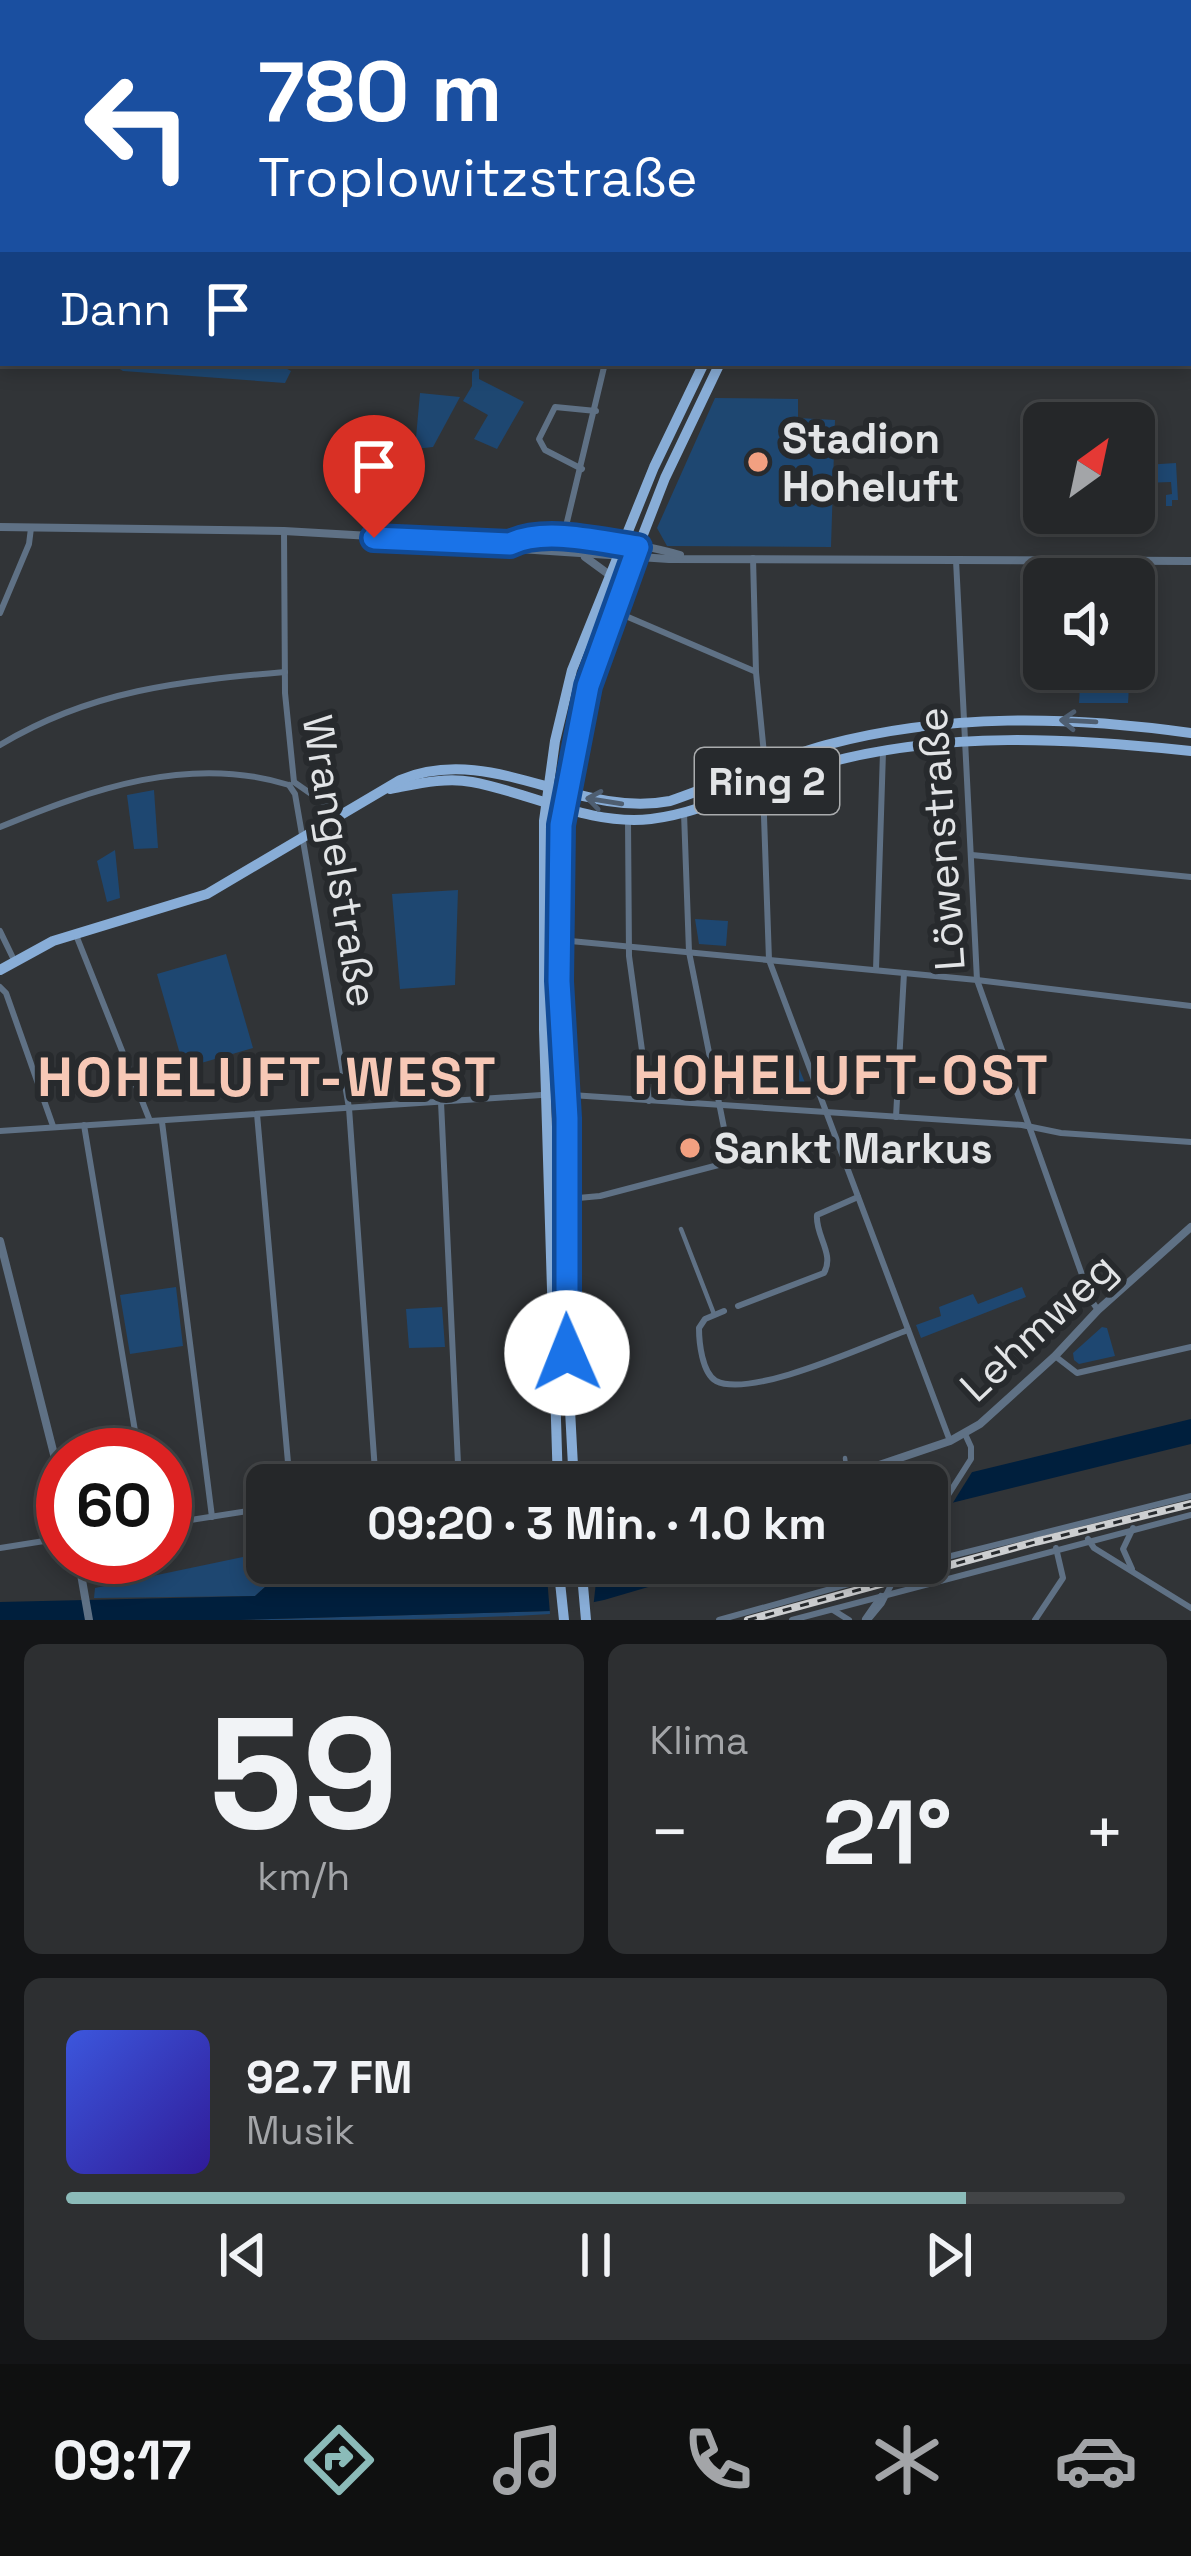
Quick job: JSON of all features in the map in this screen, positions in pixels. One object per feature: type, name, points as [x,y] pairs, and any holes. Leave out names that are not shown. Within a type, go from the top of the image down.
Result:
[{"type":"main road","points":[[573,1464],[560,940],[563,808],[588,686],[654,467],[703,366]]},
{"type":"main road","points":[[557,1464],[543,890],[549,787],[572,670],[612,578],[719,366]]},
{"type":"main road","points":[[964,722],[1072,720],[1191,733]]},
{"type":"main road","name":"Ring 2","points":[[0,970],[39,946],[207,894],[406,777],[457,769],[493,772],[565,793],[621,804],[654,804],[765,765],[882,733],[964,722]]},
{"type":"main road","name":"Ring 2","points":[[387,789],[459,781],[628,820],[684,812],[762,782],[883,751],[964,741],[1056,738],[1191,751]]},
{"type":"main road","points":[[560,1584],[563,1617]]},
{"type":"main road","points":[[582,1584],[585,1616]]},
{"type":"street","points":[[560,550],[604,366]]},
{"type":"street","points":[[581,470],[542,448],[538,439],[555,407],[596,411]]},
{"type":"street","points":[[0,527],[284,531],[685,557],[1191,561]]},
{"type":"street","points":[[0,613],[31,528]]},
{"type":"street","name":"Wrangelstraße","points":[[284,531],[292,783],[349,1108],[374,1464]]},
{"type":"street","points":[[510,544],[520,539],[562,538],[629,552]]},
{"type":"street","points":[[560,550],[596,562],[612,578]]},
{"type":"street","points":[[579,554],[629,552]]},
{"type":"street","points":[[753,558],[756,672],[765,765]]},
{"type":"street","name":"Löwenstraße","points":[[956,560],[977,980],[1098,1310]]},
{"type":"street","points":[[614,611],[756,672]]},
{"type":"street","points":[[0,745],[63,713],[157,684],[285,672]]},
{"type":"street","points":[[876,970],[883,751]]},
{"type":"street","points":[[0,827],[141,778],[224,773],[292,783],[340,814]]},
{"type":"street","points":[[762,782],[769,960],[950,1441]]},
{"type":"street","points":[[567,1199],[600,1196],[726,1163],[728,1148],[689,952],[684,812]]},
{"type":"street","points":[[628,820],[629,947],[649,1101]]},
{"type":"street","points":[[971,855],[1191,877]]},
{"type":"street","points":[[0,931],[14,961]]},
{"type":"street","points":[[76,934],[150,1121]]},
{"type":"street","points":[[560,940],[1191,1006]]},
{"type":"street","points":[[896,1117],[904,973]]},
{"type":"street","points":[[0,987],[53,1126]]},
{"type":"street","points":[[0,1131],[548,1094],[1029,1126],[1061,1133],[1191,1142]]},
{"type":"street","points":[[441,1102],[458,1464]]},
{"type":"street","points":[[257,1114],[288,1464]]},
{"type":"street","points":[[162,1121],[212,1517]]},
{"type":"street","points":[[84,1125],[134,1428]]},
{"type":"street","points":[[738,1306],[824,1273],[829,1258],[816,1226],[817,1215],[858,1197]]},
{"type":"street","name":"Lehmweg","points":[[884,1464],[965,1434],[1191,1227]]},
{"type":"street","points":[[681,1229],[714,1314]]},
{"type":"street","points":[[0,1240],[47,1428]]},
{"type":"street","points":[[724,1311],[699,1328],[699,1344],[711,1376],[719,1382],[772,1381],[908,1330]]},
{"type":"street","points":[[1055,1356],[1077,1373],[1191,1347]]},
{"type":"street","points":[[948,1496],[973,1454],[965,1434]]},
{"type":"street","points":[[845,1458],[846,1464]]},
{"type":"street","points":[[948,1554],[1191,1496]]},
{"type":"street","points":[[192,1520],[246,1511]]},
{"type":"street","points":[[792,1620],[1191,1515]]},
{"type":"street","points":[[1133,1528],[1123,1549],[1134,1572]]},
{"type":"street","points":[[1088,1539],[1098,1551],[1191,1608]]},
{"type":"street","points":[[0,1548],[36,1542]]},
{"type":"street","points":[[1036,1620],[1063,1578],[1057,1548]]},
{"type":"street","points":[[82,1584],[89,1620]]},
{"type":"street","points":[[719,1620],[841,1584]]},
{"type":"street","points":[[866,1620],[891,1584]]},
{"type":"street","points":[[829,1610],[849,1620]]},
{"type":"shaded area","points":[[115,366],[282,366],[291,371],[285,383],[123,371]]},
{"type":"shaded area","points":[[479,366],[479,379],[524,402],[497,449],[474,439],[488,415],[463,401],[472,386],[472,372]]},
{"type":"shaded area","points":[[420,393],[460,397],[433,447],[415,449]]},
{"type":"shaded area","name":"Stadion Hoheluft","points":[[715,398],[798,399],[798,418],[835,420],[831,547],[667,546],[657,528]]},
{"type":"shaded area","points":[[1176,463],[1178,500],[1172,500],[1172,506],[1166,506],[1171,482],[1155,483],[1155,464]]},
{"type":"shaded area","points":[[1080,690],[1129,690],[1128,703],[1079,703]]},
{"type":"shaded area","points":[[154,790],[158,848],[134,849],[127,795]]},
{"type":"shaded area","points":[[115,850],[120,898],[107,902],[97,861]]},
{"type":"shaded area","points":[[458,890],[455,985],[400,989],[392,894]]},
{"type":"shaded area","points":[[695,919],[728,921],[726,946],[699,944]]},
{"type":"shaded area","points":[[226,954],[253,1048],[184,1068],[157,974]]},
{"type":"shaded area","points":[[794,1056],[810,1095],[806,1100],[764,1098],[760,1069]]},
{"type":"shaded area","points":[[176,1287],[183,1346],[130,1354],[120,1295]]},
{"type":"shaded area","points":[[1022,1287],[1026,1297],[921,1338],[916,1325],[941,1316],[939,1307],[973,1294],[978,1304]]},
{"type":"shaded area","points":[[442,1307],[445,1347],[409,1348],[406,1309]]},
{"type":"shaded area","points":[[1102,1327],[1107,1328],[1115,1356],[1079,1364],[1073,1353]]},
{"type":"shaded area","points":[[1191,1419],[1191,1444],[948,1504],[948,1478]]},
{"type":"shaded area","points":[[246,1556],[246,1584],[265,1587],[255,1596],[94,1598],[95,1588],[114,1584],[192,1584],[192,1568]]},
{"type":"shaded area","points":[[658,1584],[550,1611],[240,1620],[0,1620],[0,1602],[255,1596],[265,1587]]},
{"type":"shaded area","points":[[550,1611],[473,1617],[240,1620]]},
{"type":"pier","points":[[977,1464],[948,1509],[948,1479],[953,1470]]},
{"type":"pier","points":[[548,1584],[596,1584],[593,1609],[550,1614]]},
{"type":"railway","points":[[748,1620],[1191,1504]]},
{"type":"place","name":"Stadion Hoheluft","points":[[758,462]]},
{"type":"place","name":"Sankt Markus","points":[[690,1148]]},
{"type":"district","name":"HOHELUFT-OST","points":[[842,1075]]},
{"type":"district","name":"HOHELUFT-WEST","points":[[268,1077]]},
{"type":"route","points":[[374,538],[510,544],[520,539],[562,538],[638,547],[588,686],[561,825],[559,981],[567,1118],[567,1353]]}]
